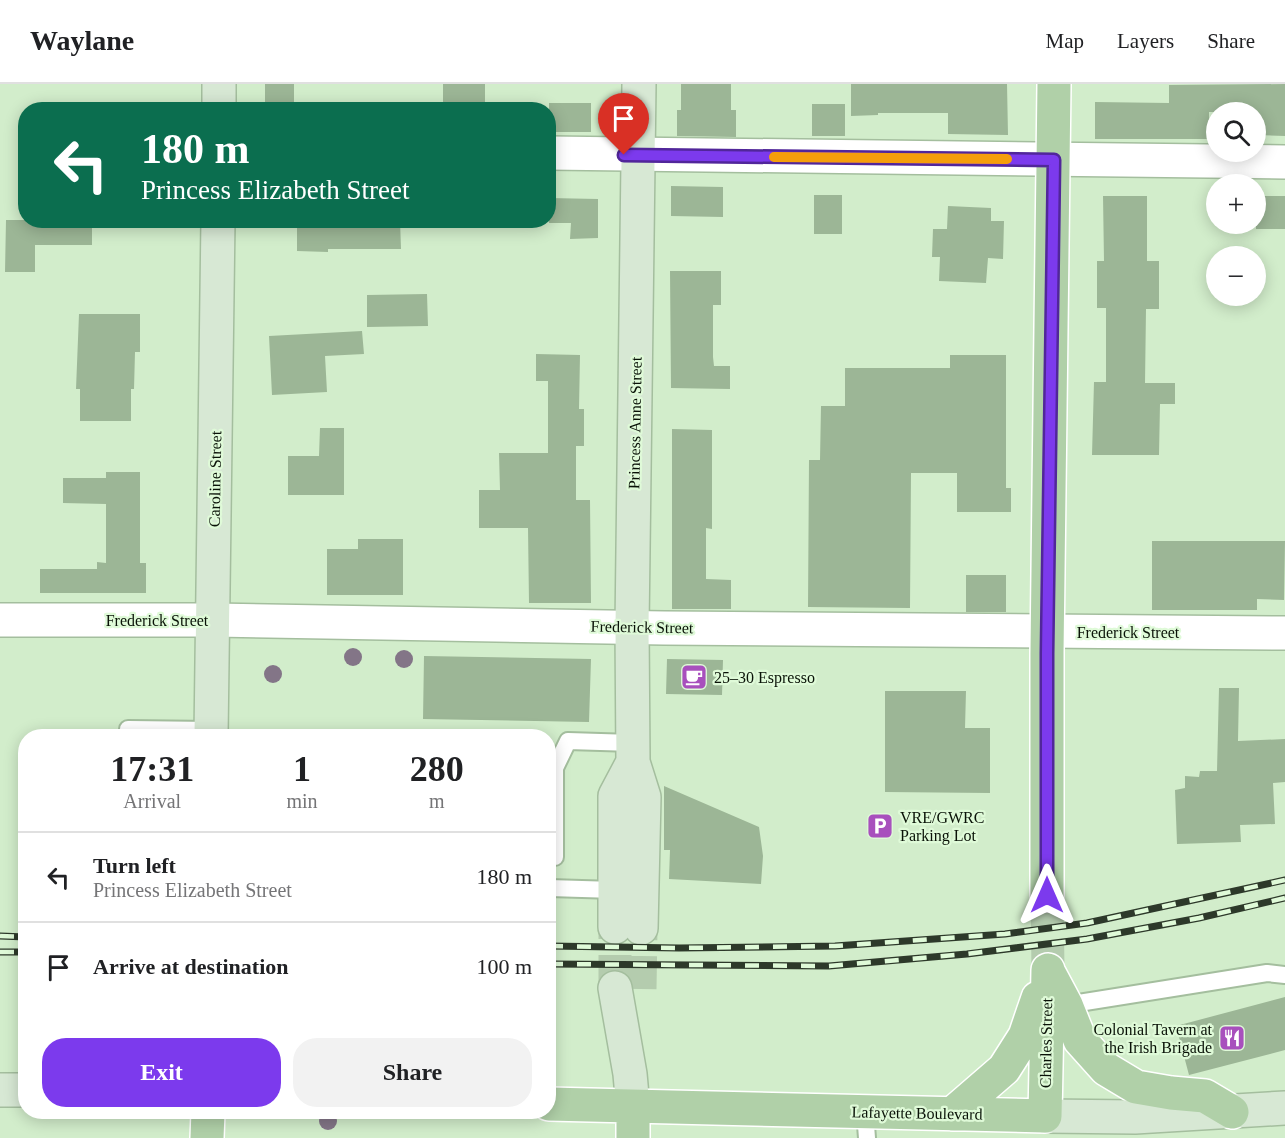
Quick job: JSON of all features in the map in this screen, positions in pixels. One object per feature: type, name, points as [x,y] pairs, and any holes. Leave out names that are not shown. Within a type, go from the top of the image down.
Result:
[{"type":"main road","points":[[1047,895],[1054,84]]},
{"type":"main road","points":[[1047,970],[1066,1005],[1080,1040],[1106,1069],[1136,1087],[1205,1096],[1232,1112]]},
{"type":"main road","points":[[952,1114],[1004,1069],[1025,1036],[1047,970]]},
{"type":"main road","name":"Charles Street","points":[[1045,1116],[1047,970]]},
{"type":"main road","name":"Lafayette Boulevard","points":[[556,1106],[633,1123],[866,1125],[952,1114],[1045,1116]]},
{"type":"main road","points":[[207,1138],[208,1119]]},
{"type":"street","points":[[219,84],[219,102]]},
{"type":"street","name":"Princess Anne Street","points":[[633,753],[615,796],[615,890],[628,927],[644,798],[633,753],[632,627],[639,84]]},
{"type":"street","points":[[556,153],[1285,162]]},
{"type":"street","name":"Caroline Street","points":[[211,729],[218,228]]},
{"type":"street","name":"Frederick Street","points":[[0,620],[214,620],[632,627],[1285,633]]},
{"type":"street","points":[[628,988],[633,1123]]},
{"type":"street","points":[[0,1089],[18,1090]]},
{"type":"street","name":"Lafayette Boulevard","points":[[1045,1116],[1135,1117],[1285,1108]]},
{"type":"street","points":[[1135,1117],[1178,1138]]},
{"type":"lane","points":[[556,766],[568,741],[633,753]]},
{"type":"lane","points":[[556,888],[615,890]]},
{"type":"lane","points":[[1066,1005],[1268,973],[1285,975]]},
{"type":"building","points":[[265,84],[294,84],[294,102],[265,102]]},
{"type":"building","points":[[443,84],[485,84],[485,102],[443,102]]},
{"type":"building","points":[[681,84],[731,84],[731,110],[736,110],[736,137],[677,136],[677,110],[681,110]]},
{"type":"building","points":[[851,84],[1007,84],[1008,135],[948,134],[948,113],[878,113],[878,115],[851,116]]},
{"type":"building","points":[[1285,84],[1285,136],[1266,135],[1266,102],[1206,102],[1206,139],[1095,139],[1095,102],[1169,103],[1169,85]]},
{"type":"building","points":[[556,103],[591,103],[591,132],[556,132]]},
{"type":"building","points":[[812,104],[845,104],[845,136],[812,136]]},
{"type":"building","points":[[671,186],[723,187],[723,217],[671,216]]},
{"type":"building","points":[[814,195],[842,195],[842,234],[814,234]]},
{"type":"building","points":[[1103,196],[1147,196],[1147,261],[1159,261],[1159,309],[1146,309],[1145,383],[1175,383],[1175,404],[1160,404],[1159,455],[1092,455],[1094,382],[1106,382],[1106,308],[1097,308],[1097,261],[1104,261]]},
{"type":"building","points":[[1266,196],[1285,196],[1285,229],[1266,229]]},
{"type":"building","points":[[556,198],[598,199],[598,238],[570,239],[571,223],[556,223]]},
{"type":"building","points":[[948,206],[991,208],[991,221],[1004,221],[1003,259],[988,258],[986,283],[939,281],[940,257],[932,257],[933,229],[947,229]]},
{"type":"building","points":[[6,220],[18,220],[18,228],[92,228],[92,245],[35,245],[35,272],[5,272]]},
{"type":"building","points":[[297,228],[400,228],[401,249],[297,251]]},
{"type":"building","points":[[670,271],[721,271],[721,305],[713,305],[713,357],[714,366],[730,366],[730,389],[671,388]]},
{"type":"building","points":[[427,294],[428,326],[367,327],[367,295]]},
{"type":"building","points":[[79,314],[140,314],[140,352],[135,352],[134,389],[131,389],[131,421],[80,421],[80,389],[76,389]]},
{"type":"building","points":[[362,331],[364,354],[325,356],[327,392],[272,395],[269,336]]},
{"type":"building","points":[[536,354],[580,355],[579,409],[584,409],[584,446],[576,446],[576,500],[590,500],[591,603],[529,603],[528,528],[479,528],[479,490],[500,490],[499,453],[548,453],[548,381],[536,381]]},
{"type":"building","points":[[950,355],[1006,355],[1006,488],[1011,488],[1011,512],[957,512],[957,473],[911,473],[910,608],[808,607],[809,460],[820,460],[821,406],[845,406],[845,368],[950,368]]},
{"type":"building","points":[[320,428],[344,428],[344,495],[288,495],[288,456],[319,456]]},
{"type":"building","points":[[672,429],[712,430],[712,529],[706,528],[706,579],[731,580],[731,609],[672,609]]},
{"type":"building","points":[[106,472],[140,472],[140,563],[146,563],[146,593],[40,593],[40,569],[97,569],[97,562],[106,563],[106,504],[63,503],[63,478],[106,478]]},
{"type":"building","points":[[358,539],[403,539],[403,595],[327,595],[327,549],[358,549]]},
{"type":"building","points":[[1152,541],[1285,541],[1284,600],[1257,599],[1257,610],[1152,610]]},
{"type":"building","points":[[966,575],[1006,575],[1006,612],[966,612]]},
{"type":"building","points":[[424,656],[591,659],[589,722],[423,719]]},
{"type":"building","name":"25–30 Espresso","points":[[667,659],[723,660],[722,695],[666,694]]},
{"type":"building","points":[[1219,688],[1239,688],[1238,741],[1285,739],[1285,782],[1273,783],[1275,824],[1240,825],[1241,842],[1177,844],[1175,790],[1185,788],[1185,776],[1199,777],[1200,771],[1217,771]]},
{"type":"building","points":[[885,691],[966,691],[965,728],[990,728],[990,793],[885,792]]},
{"type":"building","points":[[664,786],[759,827],[763,856],[761,884],[669,879],[670,850],[664,850]]},
{"type":"building","name":"Colonial Tavern at the Irish Brigade","points":[[1285,997],[1285,1050],[1189,1075],[1176,1026]]},
{"type":"tunnel","points":[[1047,895],[1048,970]]},
{"type":"tunnel","points":[[615,927],[615,988]]},
{"type":"tunnel","points":[[640,989],[641,928]]},
{"type":"railway","points":[[556,946],[679,948],[835,946],[1005,934],[1087,923],[1285,880]]},
{"type":"railway","points":[[556,964],[829,966],[967,954],[1087,939],[1199,918],[1285,898]]},
{"type":"railway","points":[[0,936],[18,937]]},
{"type":"railway","points":[[0,952],[18,952]]},
{"type":"slow traffic","points":[[774,157],[1007,159]]},
{"type":"place","name":"25–30 Espresso","points":[[694,677]]},
{"type":"place","name":"VRE/GWRC Parking Lot","points":[[880,826]]},
{"type":"place","name":"Colonial Tavern at the Irish Brigade","points":[[1232,1038]]},
{"type":"route","points":[[624,155],[1054,160],[1047,654],[1047,895]]}]
